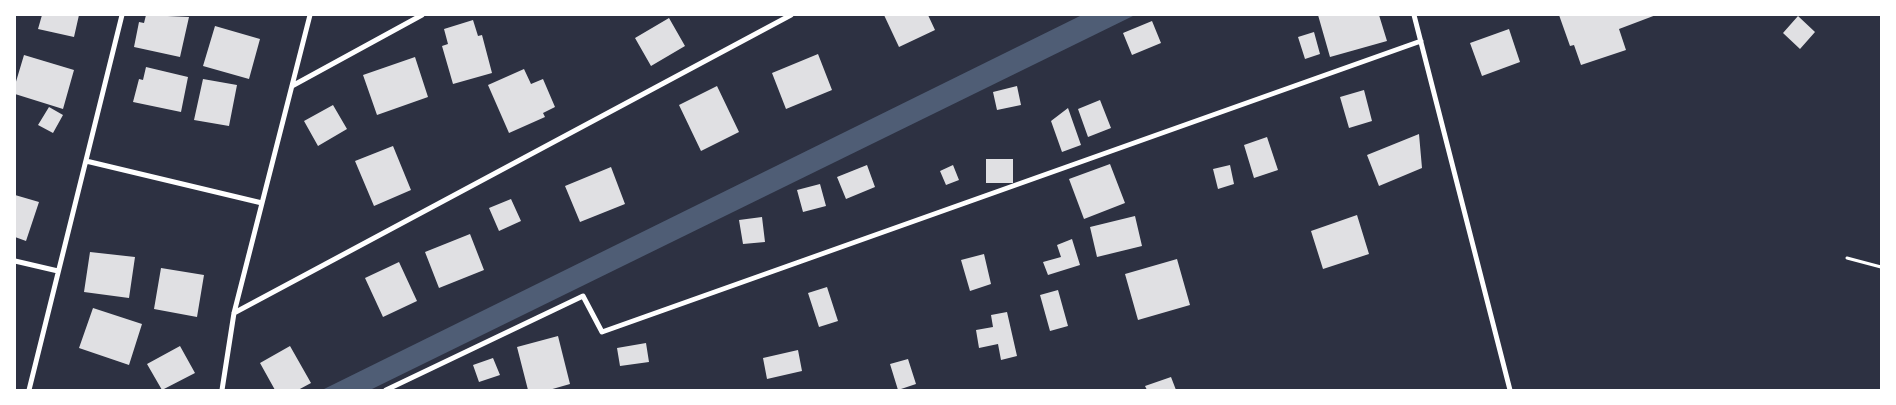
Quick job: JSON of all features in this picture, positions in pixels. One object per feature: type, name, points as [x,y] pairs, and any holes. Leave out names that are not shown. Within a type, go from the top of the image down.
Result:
[{"type":"street","points":[[29,390],[122,15]]},
{"type":"street","points":[[222,390],[234,313],[310,15]]},
{"type":"street","points":[[292,86],[422,15]]},
{"type":"street","points":[[234,313],[791,15]]},
{"type":"street","points":[[1414,15],[1510,390]]},
{"type":"street","points":[[386,390],[583,296],[602,332],[1421,41]]},
{"type":"street","points":[[86,160],[262,203]]},
{"type":"street","points":[[15,261],[58,271]]},
{"type":"path","points":[[1847,258],[1881,267]]},
{"type":"water","points":[[1082,15],[1135,15],[370,390],[322,390]]},
{"type":"building","points":[[42,15],[79,15],[74,37],[38,29]]},
{"type":"building","points":[[146,15],[189,17],[180,57],[134,47],[139,22],[144,23]]},
{"type":"building","points":[[884,15],[928,15],[935,30],[899,47]]},
{"type":"building","points":[[1318,15],[1379,15],[1387,41],[1330,57]]},
{"type":"building","points":[[1559,15],[1656,15],[1619,29],[1626,50],[1581,65],[1574,45],[1570,46]]},
{"type":"building","points":[[1798,16],[1815,32],[1800,49],[1783,33]]},
{"type":"building","points":[[669,18],[685,46],[651,66],[635,38]]},
{"type":"building","points":[[473,20],[478,36],[482,35],[492,73],[453,84],[442,46],[448,44],[444,29]]},
{"type":"building","points":[[1152,21],[1161,43],[1132,55],[1123,33]]},
{"type":"building","points":[[215,26],[260,39],[249,79],[203,66]]},
{"type":"building","points":[[1509,29],[1520,62],[1482,76],[1470,43]]},
{"type":"building","points":[[1314,32],[1320,54],[1305,59],[1298,37]]},
{"type":"building","points":[[818,54],[832,90],[786,109],[772,73]]},
{"type":"building","points":[[24,55],[74,70],[63,109],[15,94],[15,85]]},
{"type":"building","points":[[415,57],[428,97],[377,115],[363,75]]},
{"type":"building","points":[[146,67],[188,77],[181,112],[133,102],[139,79],[143,80]]},
{"type":"building","points":[[524,69],[531,84],[543,79],[555,107],[543,113],[545,117],[509,133],[488,85]]},
{"type":"building","points":[[203,79],[237,85],[229,126],[194,120]]},
{"type":"building","points":[[717,86],[739,132],[701,151],[679,105]]},
{"type":"building","points":[[1017,86],[1021,105],[997,110],[993,92]]},
{"type":"building","points":[[1364,90],[1372,121],[1349,128],[1340,97]]},
{"type":"building","points":[[1100,100],[1111,128],[1088,137],[1078,109]]},
{"type":"building","points":[[333,105],[347,129],[318,146],[304,121]]},
{"type":"building","points":[[49,107],[63,115],[53,133],[38,125]]},
{"type":"building","points":[[1068,108],[1081,145],[1062,152],[1051,121]]},
{"type":"building","points":[[1419,134],[1422,168],[1379,186],[1367,155]]},
{"type":"building","points":[[1267,137],[1278,170],[1254,178],[1244,145]]},
{"type":"building","points":[[393,146],[411,190],[374,206],[355,161]]},
{"type":"building","points":[[986,159],[1013,159],[1013,183],[986,183]]},
{"type":"building","points":[[1110,164],[1125,203],[1084,219],[1069,179]]},
{"type":"building","points":[[867,165],[875,187],[846,199],[837,177]]},
{"type":"building","points":[[953,165],[959,180],[946,185],[940,171]]},
{"type":"building","points":[[1230,165],[1234,184],[1218,189],[1213,169]]},
{"type":"building","points":[[611,167],[625,204],[580,222],[565,186]]},
{"type":"building","points":[[820,184],[826,206],[803,212],[797,190]]},
{"type":"building","points":[[15,195],[39,202],[26,241],[15,237]]},
{"type":"building","points":[[511,199],[521,221],[499,231],[489,208]]},
{"type":"building","points":[[1357,215],[1369,254],[1323,269],[1311,231]]},
{"type":"building","points":[[1135,216],[1142,246],[1097,257],[1090,227]]},
{"type":"building","points":[[762,217],[765,242],[743,244],[739,220]]},
{"type":"building","points":[[470,234],[484,270],[439,288],[425,252]]},
{"type":"building","points":[[1072,239],[1080,265],[1048,275],[1043,262],[1061,257],[1057,245]]},
{"type":"building","points":[[90,252],[135,257],[129,298],[84,292]]},
{"type":"building","points":[[984,254],[991,284],[970,291],[961,260]]},
{"type":"building","points":[[1177,259],[1190,305],[1138,320],[1125,274]]},
{"type":"building","points":[[399,262],[417,301],[383,317],[365,278]]},
{"type":"building","points":[[161,268],[204,275],[197,317],[154,309]]},
{"type":"building","points":[[827,287],[838,321],[819,327],[808,293]]},
{"type":"building","points":[[1058,290],[1068,326],[1050,331],[1040,295]]},
{"type":"building","points":[[93,308],[142,324],[129,365],[79,348]]},
{"type":"building","points":[[1007,312],[1017,356],[1001,360],[998,344],[979,348],[976,330],[993,327],[991,315]]},
{"type":"building","points":[[558,336],[570,384],[549,390],[528,390],[517,347]]},
{"type":"building","points":[[646,343],[649,362],[620,366],[617,348]]},
{"type":"building","points":[[180,346],[195,373],[162,390],[147,364]]},
{"type":"building","points":[[290,346],[311,383],[298,390],[275,390],[260,363]]},
{"type":"building","points":[[798,350],[802,371],[767,379],[763,358]]},
{"type":"building","points":[[493,358],[500,375],[479,382],[473,365]]},
{"type":"building","points":[[908,359],[916,384],[898,390],[890,364]]},
{"type":"building","points":[[1171,377],[1176,390],[1147,390],[1145,386]]}]
